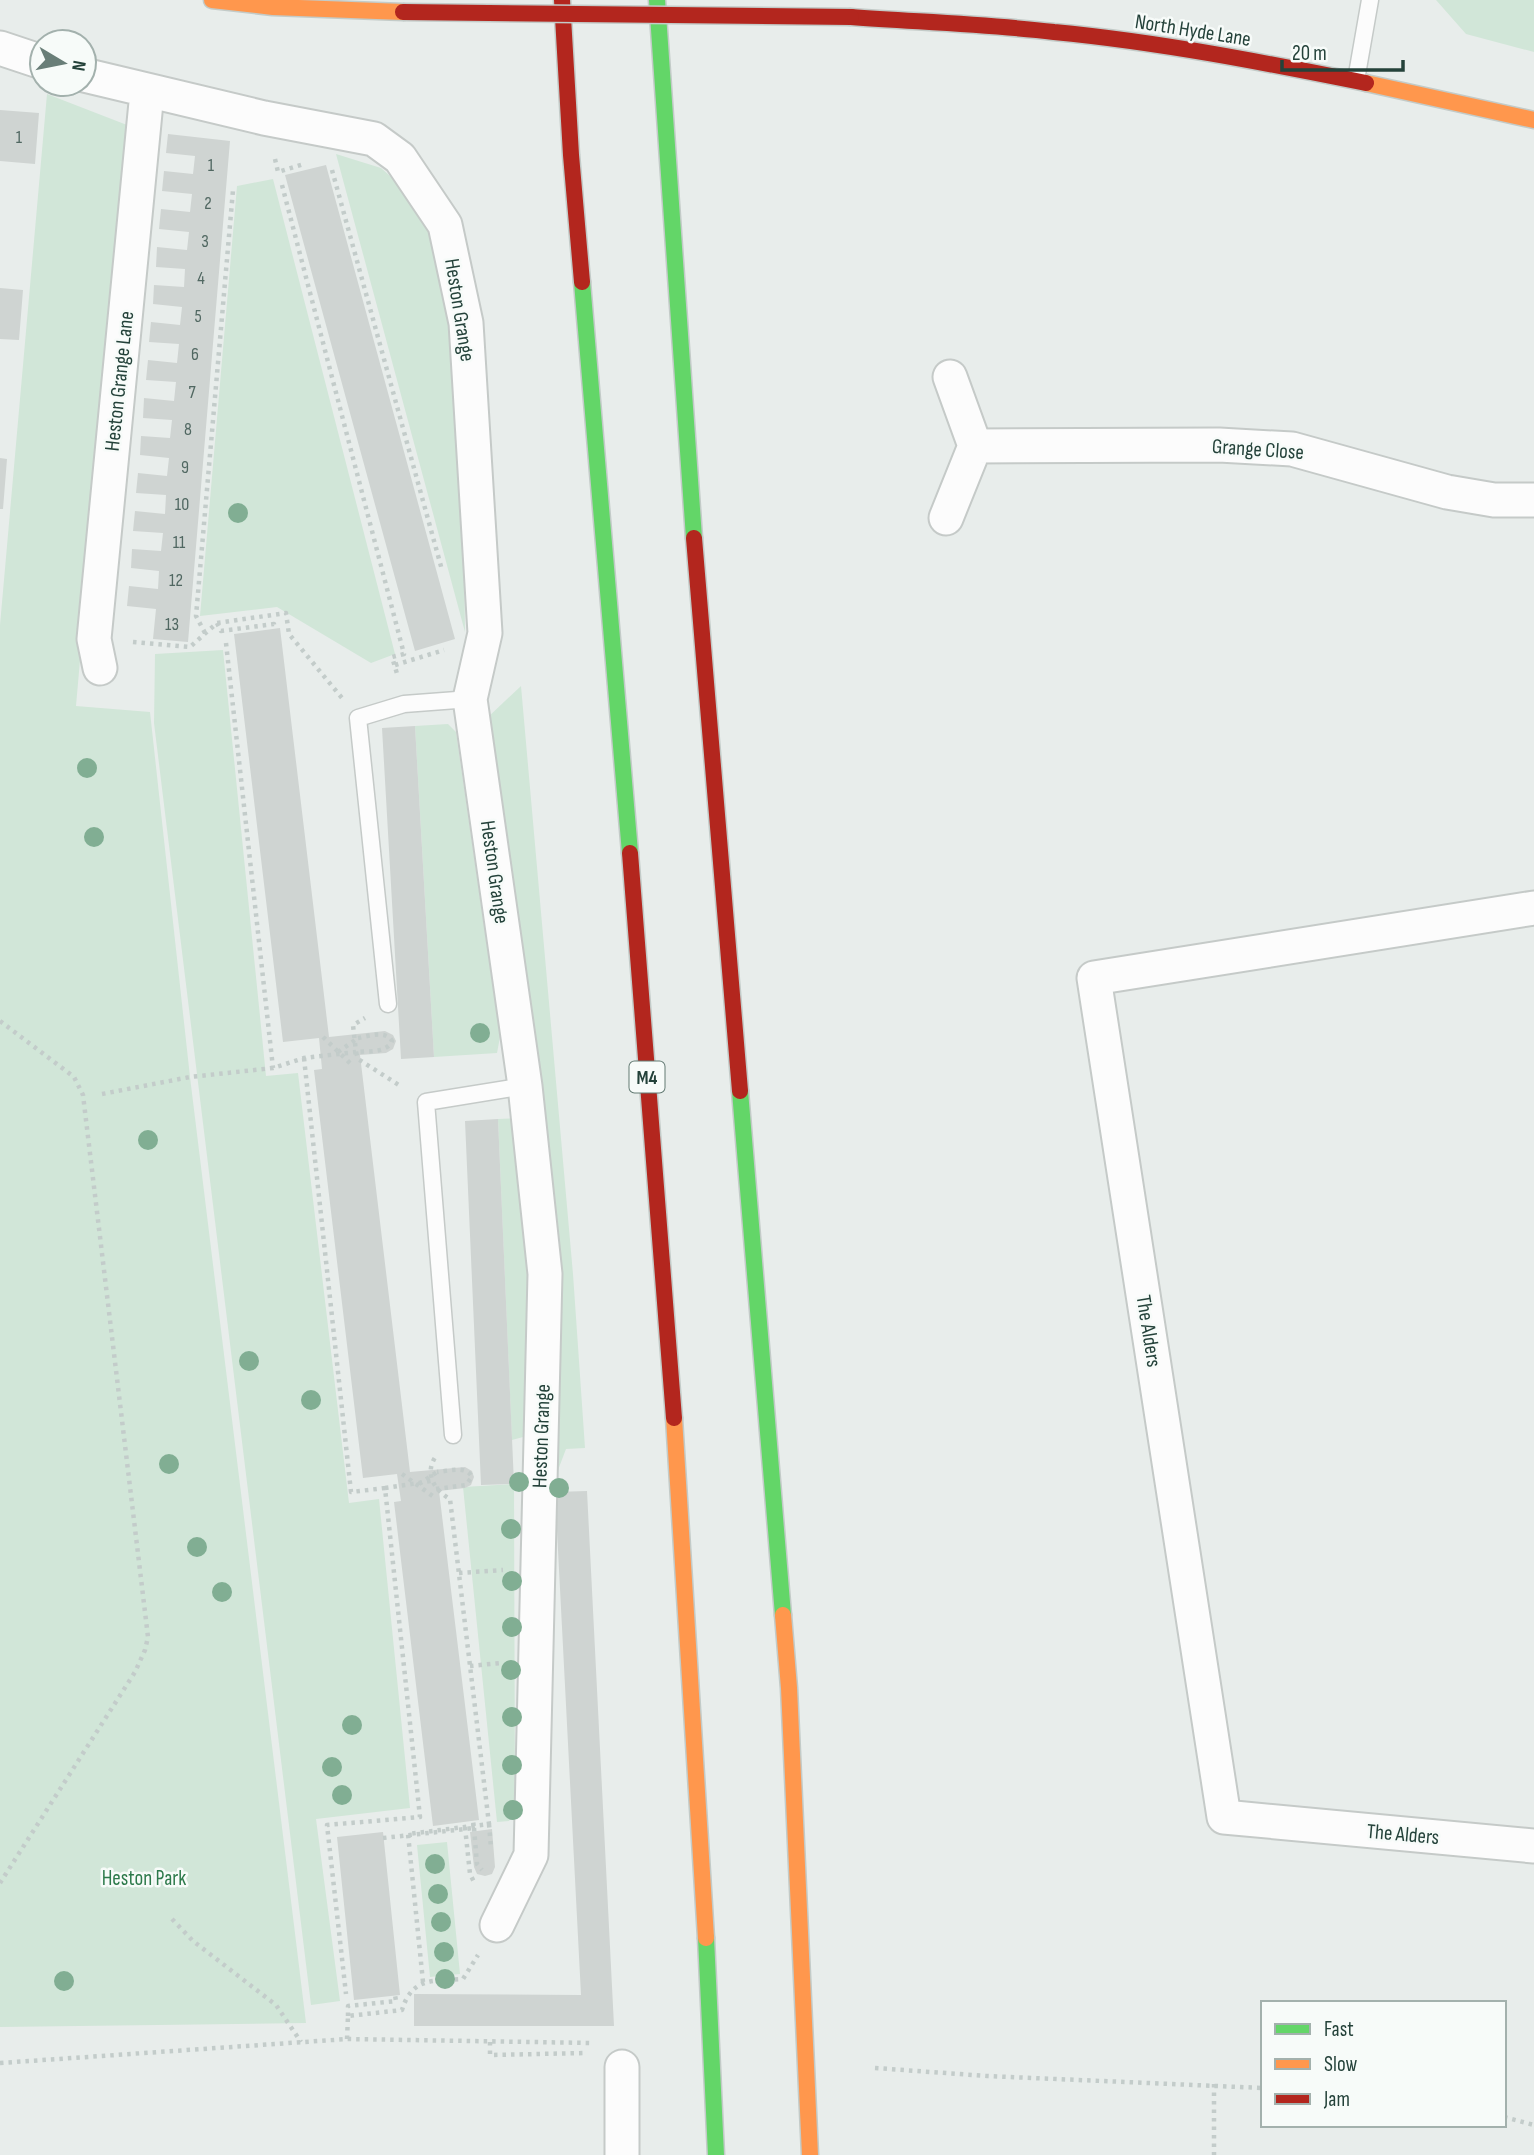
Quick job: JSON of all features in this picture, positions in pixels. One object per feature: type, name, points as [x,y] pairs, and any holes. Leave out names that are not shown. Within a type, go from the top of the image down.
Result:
[{"type":"main road","name":"North Hyde Lane","points":[[212,0],[273,6],[403,12],[851,17],[1081,34],[1242,58],[1356,80],[1534,120]]},
{"type":"main road","name":"M4","points":[[562,0],[571,155],[673,1392],[699,1800],[716,2155]]},
{"type":"main road","points":[[657,0],[692,511],[789,1688],[810,2155]]},
{"type":"street","points":[[0,48],[28,57]]},
{"type":"street","name":"Heston Grange","points":[[98,79],[147,92],[374,139],[400,158],[445,225],[467,323],[485,633],[470,699],[525,1086],[545,1274],[531,1856],[497,1925]]},
{"type":"street","name":"Heston Grange Lane","points":[[97,654],[147,92]]},
{"type":"street","points":[[946,518],[975,446],[950,377]]},
{"type":"street","name":"Grange Close","points":[[975,446],[1219,445],[1292,449],[1447,492],[1494,500],[1534,500]]},
{"type":"street","name":"The Alders","points":[[1534,908],[1094,978],[1224,1817],[1534,1846]]},
{"type":"street","points":[[622,2067],[622,2155]]},
{"type":"lane","points":[[1356,80],[1370,0]]},
{"type":"lane","points":[[388,1004],[358,718],[404,704],[470,699]]},
{"type":"lane","points":[[453,1435],[426,1102],[525,1086]]},
{"type":"path","points":[[321,128],[442,570]]},
{"type":"path","points":[[282,186],[404,654],[392,657],[395,665],[453,647]]},
{"type":"path","points":[[205,633],[196,616],[233,190]]},
{"type":"path","points":[[97,654],[190,648],[217,622],[286,613],[289,634],[358,718]]},
{"type":"path","points":[[217,622],[221,631],[274,624],[275,629]]},
{"type":"path","points":[[226,643],[274,1068]]},
{"type":"path","points":[[388,1004],[353,1025],[358,1059],[426,1102]]},
{"type":"path","points":[[0,1021],[74,1077],[83,1095],[148,1637],[135,1672],[0,1883]]},
{"type":"path","points":[[102,1094],[190,1077],[274,1068],[304,1058],[385,1049],[392,1041],[385,1035],[358,1038],[338,1052]]},
{"type":"path","points":[[323,1037],[353,1066]]},
{"type":"path","points":[[304,1058],[351,1492],[431,1481]]},
{"type":"path","points":[[453,1435],[433,1460],[431,1481],[437,1492],[450,1499],[491,1849]]},
{"type":"path","points":[[419,1484],[437,1472],[465,1469],[470,1472],[472,1477],[466,1485],[436,1489]]},
{"type":"path","points":[[402,1474],[434,1497]]},
{"type":"path","points":[[346,1994],[327,1825],[420,1817],[385,1488]]},
{"type":"path","points":[[473,1821],[477,1864],[481,1870],[491,1867]]},
{"type":"path","points":[[423,1982],[408,1834],[489,1824]]},
{"type":"path","points":[[383,1838],[474,1828]]},
{"type":"path","points":[[172,1919],[194,1941],[276,2005],[301,2042]]},
{"type":"path","points":[[348,2016],[402,2010],[407,1995],[423,1982],[463,1979],[497,1925]]},
{"type":"path","points":[[347,2039],[348,2006],[396,2001],[395,1995]]},
{"type":"path","points":[[0,2063],[347,2039],[596,2043]]},
{"type":"path","points":[[489,2042],[490,2055],[588,2053],[622,2067]]},
{"type":"path","points":[[875,2068],[987,2076],[1261,2088]]},
{"type":"path","points":[[1214,2084],[1214,2155]]},
{"type":"path","points":[[1506,2118],[1534,2125]]},
{"type":"green space","points":[[1436,0],[1534,0],[1534,52],[1466,34]]},
{"type":"green space","name":"Heston Park","points":[[47,98],[57,98],[127,125],[76,706],[150,712],[190,1077],[306,2023],[0,2027],[0,625]]},
{"type":"green space","points":[[336,154],[381,168],[406,190],[432,232],[445,270],[463,457],[465,632]]},
{"type":"green space","points":[[273,179],[395,654],[371,663],[277,607],[200,616],[237,186]]},
{"type":"green space","points":[[223,650],[266,1076],[298,1073],[349,1503],[379,1499],[410,1808],[316,1819],[340,2001],[311,2005],[154,723],[155,654]]},
{"type":"green space","points":[[521,686],[573,1274],[585,1448],[566,1449],[555,1478],[486,719]]},
{"type":"green space","points":[[448,724],[456,732],[500,1037],[497,1053],[434,1057],[415,726]]},
{"type":"green space","points":[[521,1118],[532,1244],[534,1434],[512,1440],[498,1119]]},
{"type":"green space","points":[[514,1484],[515,1811],[509,1821],[497,1822],[463,1487]]},
{"type":"green space","points":[[447,1842],[460,1974],[430,1977],[417,1845]]},
{"type":"building","points":[[0,110],[39,113],[35,164],[0,161]]},
{"type":"building","points":[[168,134],[230,141],[188,642],[153,639],[156,609],[127,606],[129,586],[158,589],[159,571],[131,568],[132,549],[161,551],[163,533],[133,531],[135,511],[165,514],[166,495],[136,493],[138,473],[167,476],[169,458],[140,455],[141,436],[170,438],[172,420],[143,418],[144,398],[174,401],[176,382],[146,380],[148,360],[177,363],[179,344],[149,342],[151,322],[180,325],[182,307],[153,304],[154,285],[184,287],[185,269],[156,267],[157,247],[187,250],[189,232],[159,229],[161,209],[190,212],[192,194],[162,191],[164,171],[193,174],[195,156],[166,153]]},
{"type":"building","points":[[326,165],[455,639],[415,651],[285,175]]},
{"type":"building","points":[[0,288],[23,290],[19,340],[0,339]]},
{"type":"building","points":[[0,458],[7,459],[3,509],[0,509]]},
{"type":"building","points":[[280,628],[329,1037],[385,1031],[393,1035],[396,1041],[393,1049],[386,1053],[360,1055],[410,1472],[465,1467],[472,1471],[474,1477],[471,1485],[465,1488],[439,1491],[479,1820],[433,1826],[394,1502],[401,1501],[397,1474],[363,1478],[314,1070],[322,1069],[319,1038],[283,1042],[234,634]]},
{"type":"building","points":[[415,726],[434,1057],[401,1059],[382,728]]},
{"type":"building","points":[[498,1119],[514,1484],[481,1485],[465,1121]]},
{"type":"building","points":[[587,1491],[614,2026],[414,2026],[414,1994],[581,1995],[555,1492]]},
{"type":"building","points":[[492,1829],[495,1867],[492,1874],[485,1876],[477,1874],[474,1867],[470,1832]]},
{"type":"building","points":[[383,1832],[400,1995],[354,2000],[337,1837]]},
{"type":"traffic: fast","points":[[657,0],[694,538]]},
{"type":"traffic: fast","points":[[582,282],[630,853]]},
{"type":"traffic: fast","points":[[740,1091],[783,1615]]},
{"type":"traffic: fast","points":[[706,1938],[716,2155]]},
{"type":"traffic: slow","points":[[212,0],[273,7],[403,12]]},
{"type":"traffic: slow","points":[[1366,83],[1534,120]]},
{"type":"traffic: slow","points":[[674,1418],[706,1938]]},
{"type":"traffic: slow","points":[[783,1615],[789,1688],[810,2155]]},
{"type":"traffic: jam","points":[[562,0],[582,282]]},
{"type":"traffic: jam","points":[[403,12],[851,17]]},
{"type":"traffic: jam","points":[[851,17],[1093,36],[1210,53],[1366,83]]},
{"type":"traffic: jam","points":[[694,538],[740,1091]]},
{"type":"traffic: jam","points":[[630,853],[674,1418]]}]
